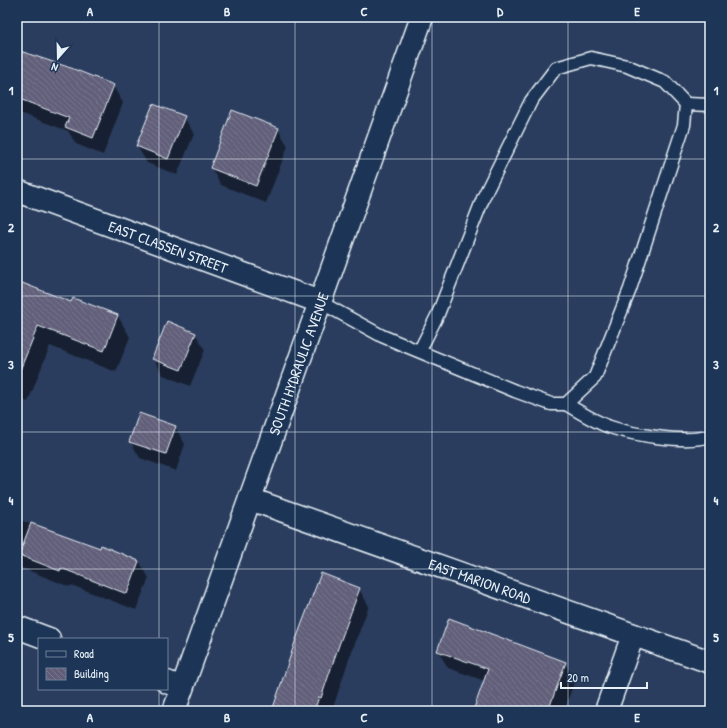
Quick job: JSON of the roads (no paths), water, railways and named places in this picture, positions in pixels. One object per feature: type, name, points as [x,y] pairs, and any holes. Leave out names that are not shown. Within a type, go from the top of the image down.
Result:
[{"type":"street","name":"SOUTH HYDRAULIC AVENUE","points":[[174,711],[175,685],[250,499],[422,17]]},
{"type":"street","name":"EAST CLASSEN STREET","points":[[17,191],[320,302]]},
{"type":"street","name":"EAST MARION ROAD","points":[[250,499],[710,662]]},
{"type":"street","points":[[17,627],[46,638]]},
{"type":"street","points":[[606,711],[633,635]]},
{"type":"lane","points":[[420,350],[438,314],[484,196],[531,101],[556,68],[590,58],[627,66],[665,82],[686,104],[710,105]]},
{"type":"lane","points":[[566,404],[595,376],[604,355],[630,289],[684,125],[686,104]]},
{"type":"lane","points":[[320,302],[382,336],[420,350],[515,391],[551,404],[566,404],[609,427],[643,435],[676,439],[710,436]]}]
